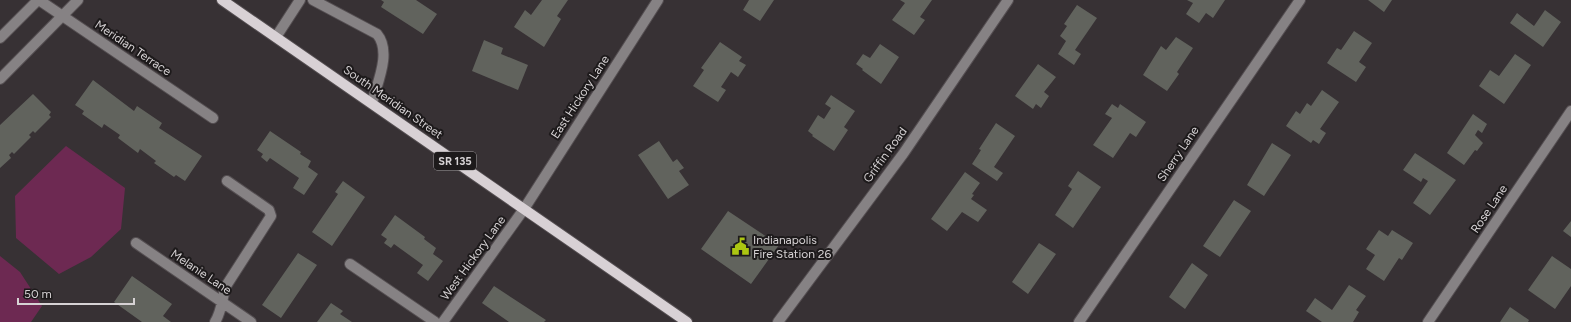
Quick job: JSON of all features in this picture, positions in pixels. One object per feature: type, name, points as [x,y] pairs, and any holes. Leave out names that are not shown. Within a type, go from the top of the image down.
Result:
[{"type":"main road","name":"South Meridian Street","points":[[222,0],[687,322]]},
{"type":"street","name":"Meridian Terrace","points":[[38,0],[213,118]]},
{"type":"street","points":[[0,38],[38,0]]},
{"type":"street","points":[[0,79],[78,0]]},
{"type":"street","points":[[276,37],[300,0]]},
{"type":"street","points":[[312,0],[377,34],[382,40],[384,48],[383,61],[372,103]]},
{"type":"street","name":"East Hickory Lane","points":[[524,209],[658,0]]},
{"type":"street","name":"Griffin Road","points":[[778,322],[903,154],[1008,0]]},
{"type":"street","name":"Sherry Lane","points":[[1079,322],[1300,0]]},
{"type":"street","name":"Rose Lane","points":[[1428,322],[1571,111]]},
{"type":"street","points":[[215,322],[220,314],[223,303],[222,296],[226,286],[271,219],[272,214],[269,210],[227,181]]},
{"type":"street","name":"West Hickory Lane","points":[[443,322],[524,209]]},
{"type":"street","name":"Melanie Lane","points":[[136,243],[251,322]]},
{"type":"street","points":[[350,264],[435,322]]},
{"type":"shaded area","points":[[66,146],[125,188],[121,229],[91,257],[59,274],[16,238],[15,196]]},
{"type":"shaded area","points":[[0,256],[20,272],[42,306],[31,322],[0,322]]},
{"type":"building","points":[[381,0],[416,0],[437,14],[423,34],[381,7],[384,2]]},
{"type":"building","points":[[542,0],[568,0],[557,16],[561,19],[544,47],[514,27],[525,10],[531,15]]},
{"type":"building","points":[[749,0],[774,0],[760,21],[743,10]]},
{"type":"building","points":[[900,0],[932,0],[920,17],[925,20],[914,35],[892,20],[905,3]]},
{"type":"building","points":[[1187,0],[1225,0],[1213,18],[1206,13],[1199,23],[1186,14],[1193,3]]},
{"type":"building","points":[[1368,0],[1392,0],[1384,12]]},
{"type":"building","points":[[1077,5],[1097,18],[1075,50],[1081,54],[1074,65],[1058,54],[1066,41],[1060,36],[1067,26],[1064,24]]},
{"type":"building","points":[[1545,10],[1561,22],[1543,47],[1510,23],[1517,13],[1534,26]]},
{"type":"building","points":[[1354,31],[1372,43],[1359,62],[1366,67],[1356,82],[1327,63],[1337,48],[1341,50]]},
{"type":"building","points":[[1176,37],[1193,48],[1177,72],[1179,74],[1167,91],[1143,75],[1161,46],[1166,50]]},
{"type":"building","points":[[484,40],[503,48],[501,54],[528,65],[518,90],[472,71]]},
{"type":"building","points":[[720,42],[742,57],[739,61],[746,65],[738,77],[731,72],[721,87],[726,90],[718,102],[693,86],[704,70],[701,68]]},
{"type":"building","points":[[880,44],[899,57],[881,84],[856,64],[863,54],[870,58]]},
{"type":"building","points":[[1515,54],[1531,65],[1504,104],[1479,86],[1490,70],[1499,76]]},
{"type":"building","points":[[1038,64],[1056,77],[1044,92],[1049,96],[1041,108],[1036,104],[1033,109],[1015,96]]},
{"type":"building","points":[[93,80],[134,111],[137,106],[162,123],[159,128],[202,156],[185,181],[176,175],[174,177],[154,163],[156,161],[140,149],[138,153],[118,138],[120,135],[104,124],[102,128],[82,114],[84,111],[75,105]]},
{"type":"building","points":[[1322,90],[1339,102],[1320,129],[1326,133],[1319,144],[1313,140],[1311,143],[1286,126],[1296,111],[1300,114],[1307,103],[1311,106]]},
{"type":"building","points":[[33,94],[51,112],[49,115],[51,117],[35,133],[33,131],[29,135],[31,137],[14,154],[12,152],[9,155],[11,158],[0,168],[0,125]]},
{"type":"building","points":[[831,95],[855,111],[844,127],[848,130],[834,151],[812,136],[813,135],[808,131],[818,115],[824,119],[831,108],[825,104]]},
{"type":"building","points":[[1112,104],[1118,108],[1120,104],[1146,122],[1136,137],[1130,133],[1113,158],[1093,145],[1112,118],[1105,114]]},
{"type":"building","points":[[1473,114],[1487,124],[1482,133],[1478,130],[1475,135],[1483,143],[1477,151],[1475,150],[1464,165],[1447,153]]},
{"type":"building","points":[[996,123],[1015,136],[994,167],[1003,173],[997,181],[972,164],[981,150],[979,149]]},
{"type":"building","points":[[270,131],[301,152],[300,154],[311,161],[308,167],[318,174],[304,195],[293,188],[299,178],[270,158],[267,162],[261,157],[263,154],[257,150]]},
{"type":"building","points":[[659,141],[673,162],[677,159],[684,168],[679,171],[689,185],[668,199],[638,155]]},
{"type":"building","points":[[1272,143],[1291,155],[1264,196],[1247,185]]},
{"type":"building","points":[[1415,153],[1456,180],[1430,215],[1413,203],[1428,181],[1423,178],[1421,182],[1403,170]]},
{"type":"building","points":[[1078,171],[1101,187],[1073,228],[1055,215],[1072,189],[1068,186]]},
{"type":"building","points":[[965,172],[980,183],[972,194],[974,195],[971,199],[987,210],[978,222],[962,212],[947,231],[931,219]]},
{"type":"building","points":[[343,181],[365,197],[332,246],[312,232],[338,194],[335,192]]},
{"type":"building","points":[[1234,200],[1251,211],[1220,257],[1203,246]]},
{"type":"building","name":"Indianapolis Fire Station 26","points":[[728,211],[779,245],[751,284],[701,249]]},
{"type":"building","points":[[395,215],[425,237],[424,239],[436,248],[433,254],[443,261],[428,281],[417,273],[423,265],[394,244],[391,248],[384,243],[387,239],[381,235]]},
{"type":"building","points":[[1571,221],[1571,237],[1563,231]]},
{"type":"building","points":[[1379,230],[1388,236],[1392,230],[1413,243],[1402,260],[1399,258],[1384,281],[1366,269],[1375,255],[1366,249]]},
{"type":"building","points":[[1039,243],[1056,254],[1028,294],[1012,282]]},
{"type":"building","points":[[298,253],[317,265],[281,318],[262,305]]},
{"type":"building","points":[[1552,256],[1571,269],[1571,286],[1555,309],[1528,290]]},
{"type":"building","points":[[1192,263],[1208,275],[1185,309],[1169,297]]},
{"type":"building","points":[[132,276],[172,304],[163,316],[171,322],[142,322],[114,302]]},
{"type":"building","points":[[1349,285],[1366,296],[1356,310],[1359,312],[1353,322],[1322,322],[1306,311],[1315,298],[1332,310]]},
{"type":"building","points":[[494,286],[546,320],[544,322],[509,322],[482,303]]},
{"type":"building","points":[[331,303],[343,311],[340,314],[352,322],[317,322]]},
{"type":"building","points":[[1510,307],[1529,320],[1528,322],[1500,322]]},
{"type":"place","name":"Indianapolis Fire Station 26","points":[[740,247]]}]
